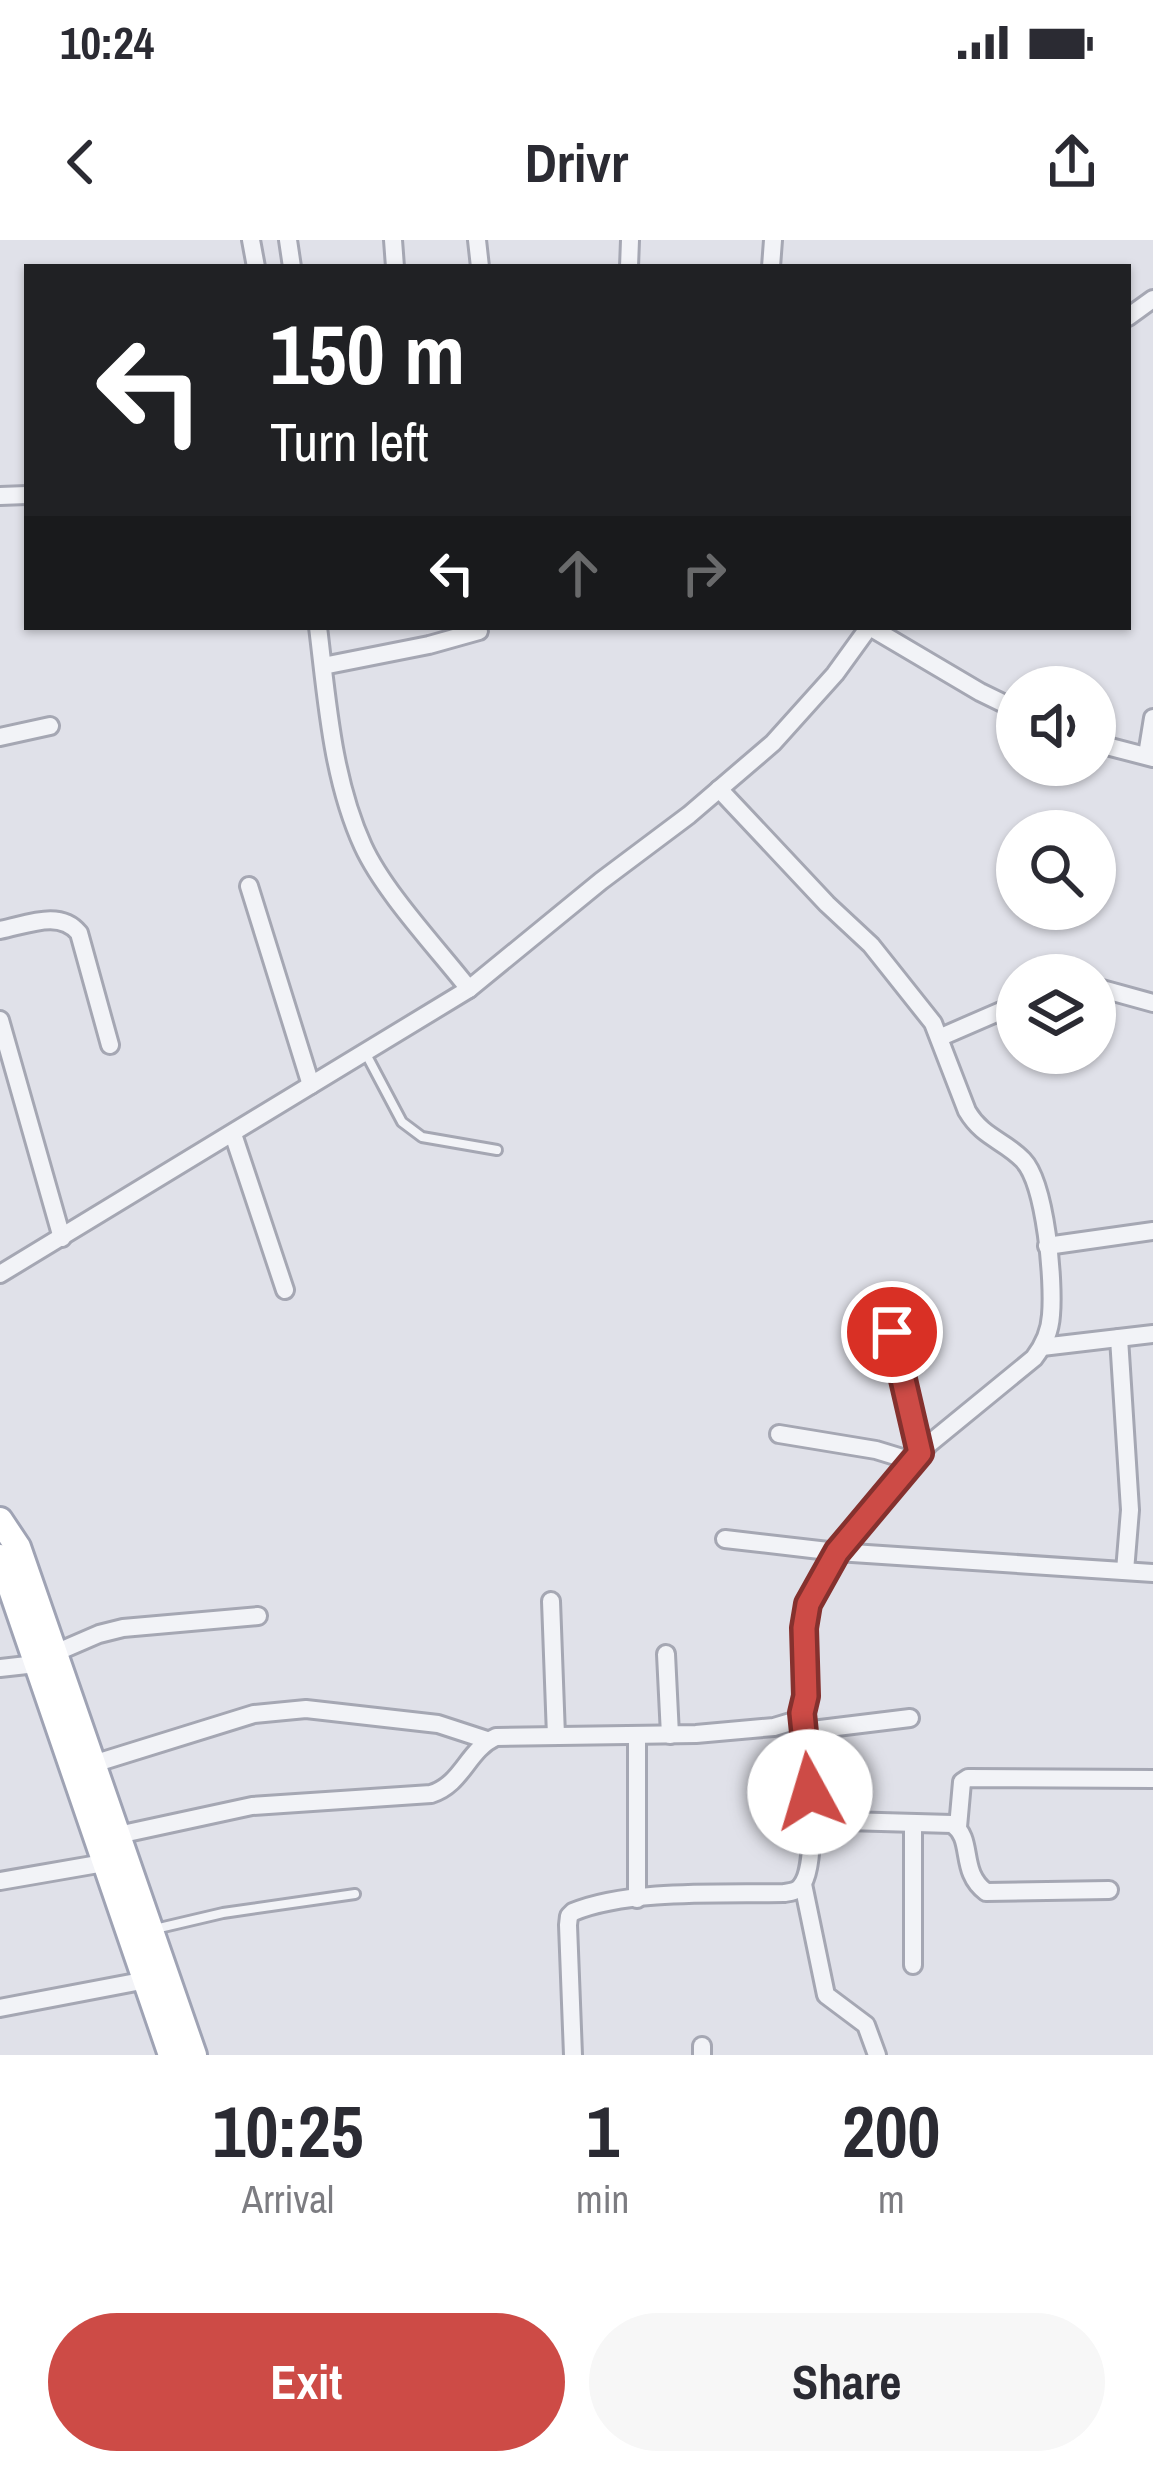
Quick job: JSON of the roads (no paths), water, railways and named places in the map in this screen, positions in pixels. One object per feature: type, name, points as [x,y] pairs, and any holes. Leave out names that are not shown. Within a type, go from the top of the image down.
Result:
[{"type":"main road","points":[[0,1520],[18,1547],[104,1863],[194,2055]]},
{"type":"main road","points":[[0,1557],[93,1764],[118,1835],[150,1930],[170,2055]]},
{"type":"street","points":[[318,630],[336,758],[364,848],[381,878],[469,988]]},
{"type":"street","points":[[0,1274],[469,988],[719,789],[798,719],[868,630]]},
{"type":"street","points":[[875,630],[996,700]]},
{"type":"street","points":[[323,666],[479,632]]},
{"type":"street","points":[[1116,748],[1150,757],[1153,718]]},
{"type":"street","points":[[0,737],[50,726]]},
{"type":"street","points":[[572,2055],[569,1916],[581,1909],[637,1899],[784,1893],[803,1884],[810,1820],[803,1722],[808,1604],[837,1552],[916,1457],[1034,1358],[1052,1314],[1041,1201],[1032,1173],[1023,1160],[975,1125],[933,1023],[871,945],[719,789]]},
{"type":"street","points":[[249,886],[311,1085]]},
{"type":"street","points":[[0,930],[52,920],[73,925],[80,933],[110,1045]]},
{"type":"street","points":[[1116,993],[1153,1004]]},
{"type":"street","points":[[940,1037],[996,1013]]},
{"type":"street","points":[[0,1020],[7,1071],[62,1238]]},
{"type":"street","points":[[233,1133],[285,1290]]},
{"type":"street","points":[[1047,1246],[1153,1231]]},
{"type":"street","points":[[892,1332],[916,1457]]},
{"type":"street","points":[[1042,1347],[1153,1334]]},
{"type":"street","points":[[1118,1338],[1130,1510],[1125,1570]]},
{"type":"street","points":[[779,1435],[916,1457]]},
{"type":"street","points":[[725,1539],[837,1552],[1153,1573]]},
{"type":"street","points":[[550,1601],[556,1736]]},
{"type":"street","points":[[0,1668],[46,1659],[123,1628],[258,1616]]},
{"type":"street","points":[[666,1654],[670,1735]]},
{"type":"street","points":[[93,1764],[254,1714],[306,1709],[438,1724],[487,1740]]},
{"type":"street","points":[[118,1835],[252,1806],[431,1794],[445,1790],[478,1749],[496,1737],[670,1735],[774,1727],[794,1721],[910,1718]]},
{"type":"street","points":[[637,1735],[637,1899]]},
{"type":"street","points":[[1109,1890],[986,1892],[970,1875],[958,1827],[962,1782],[968,1778],[1153,1779]]},
{"type":"street","points":[[810,1820],[958,1827]]},
{"type":"street","points":[[913,1823],[913,1965]]},
{"type":"street","points":[[0,1881],[104,1863]]},
{"type":"street","points":[[803,1884],[826,1995],[866,2026],[877,2055]]},
{"type":"street","points":[[0,2008],[156,1979]]},
{"type":"lane","points":[[365,1052],[411,1131],[497,1150]]},
{"type":"lane","points":[[150,1930],[223,1913],[355,1894]]}]
